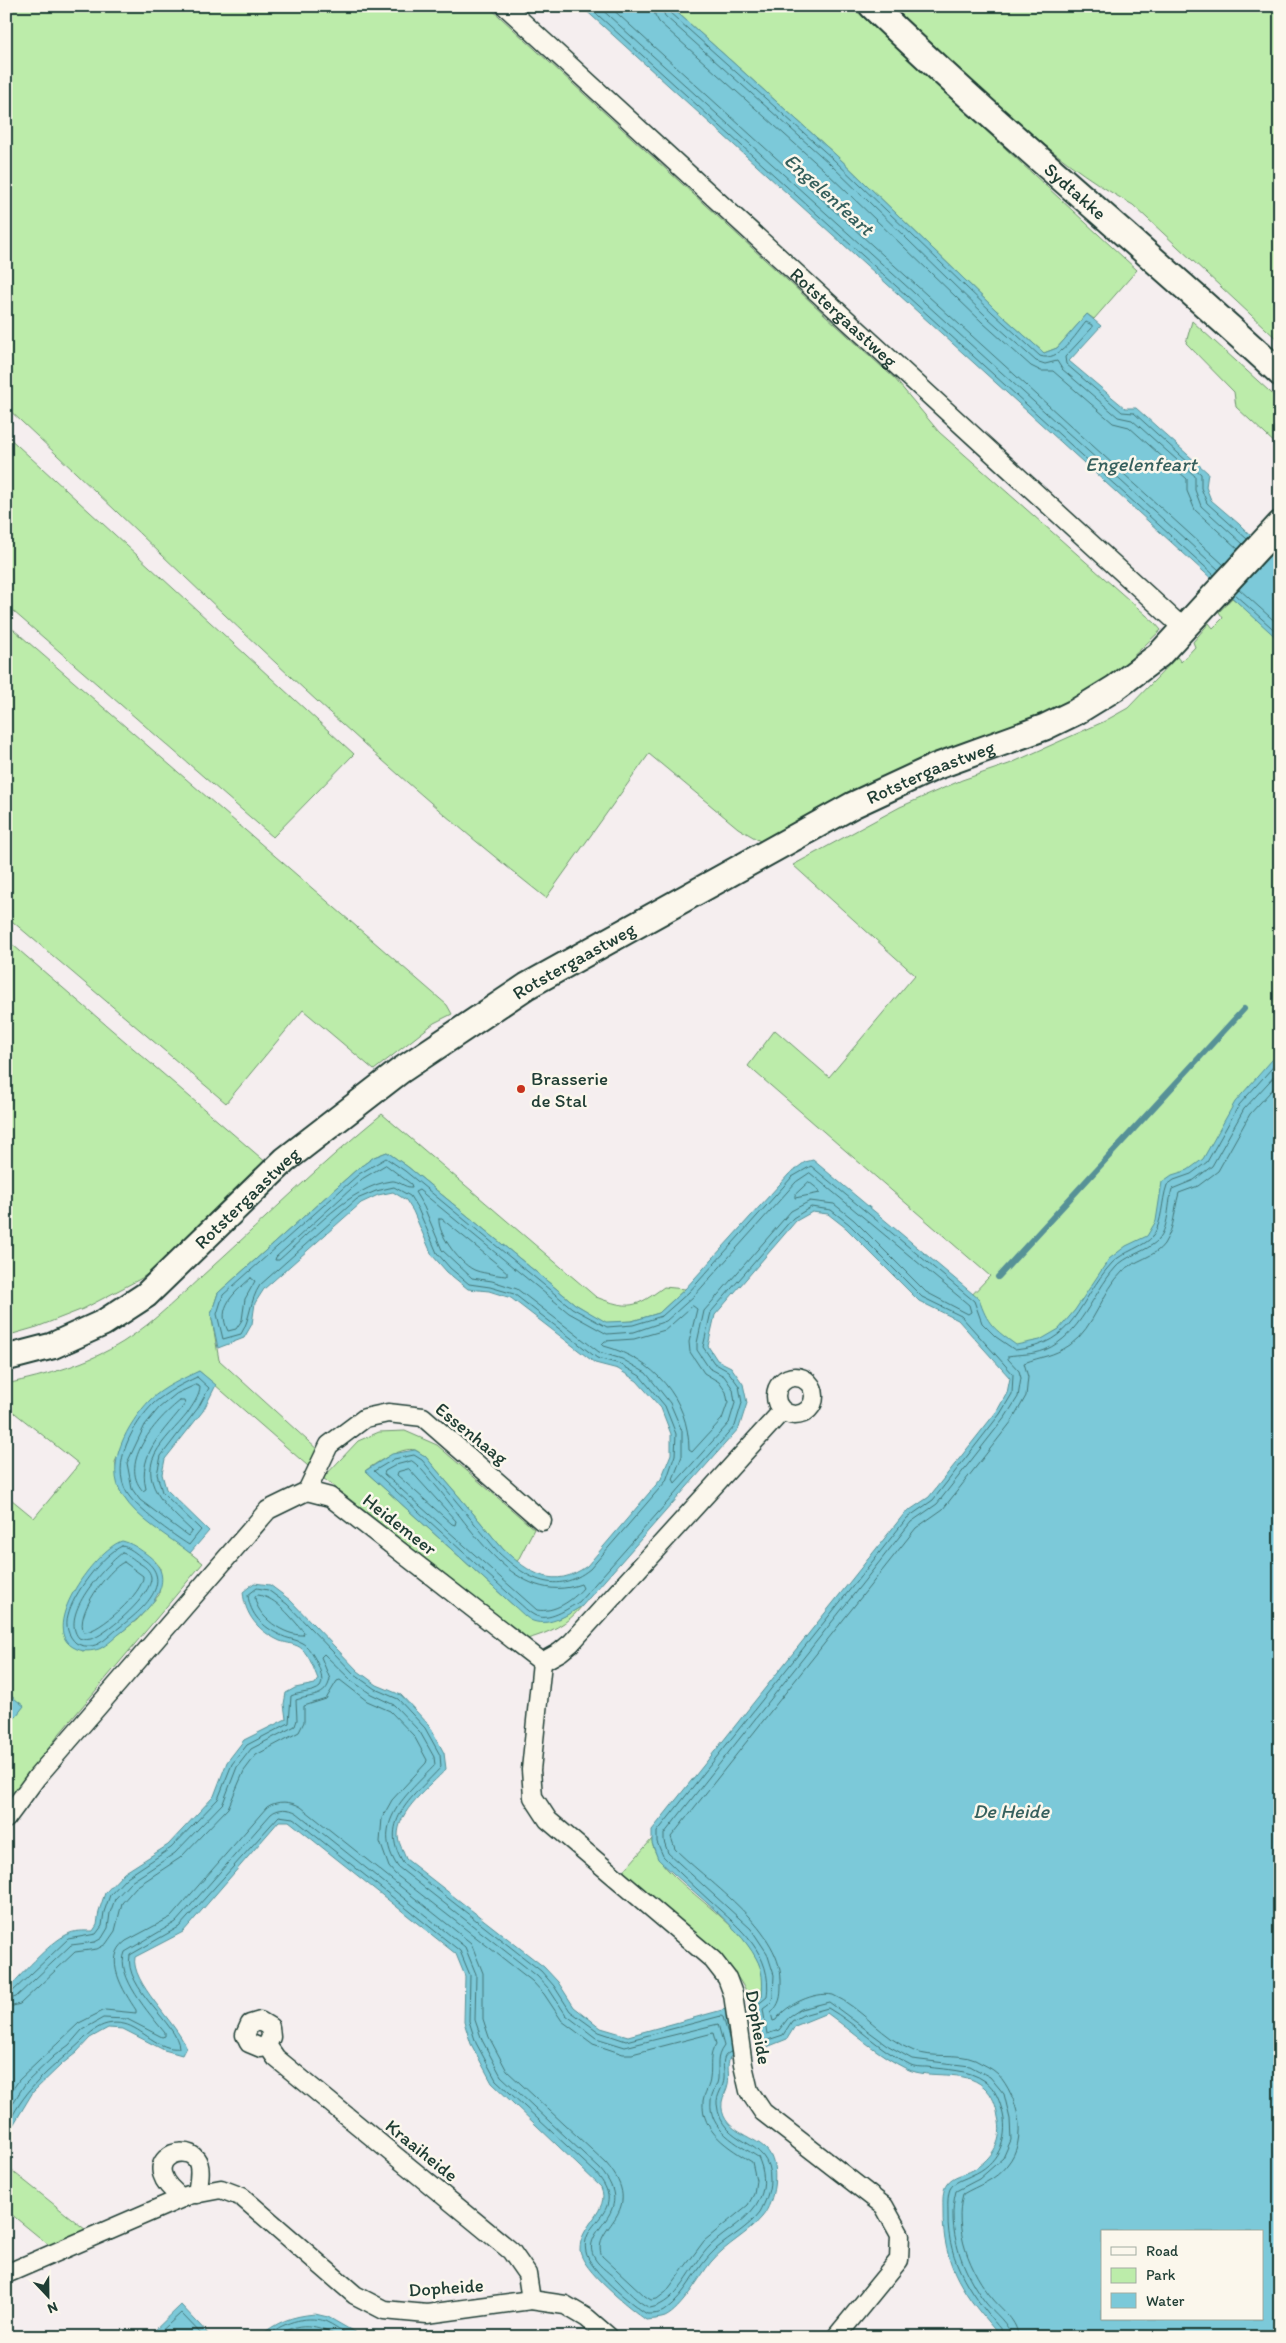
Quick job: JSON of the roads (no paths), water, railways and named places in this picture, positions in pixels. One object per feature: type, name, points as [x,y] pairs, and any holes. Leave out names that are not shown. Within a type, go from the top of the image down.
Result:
[{"type":"street","name":"Rotstergaastweg","points":[[505,6],[1183,628]]},
{"type":"street","name":"Sydtakke","points":[[872,6],[947,78],[1206,305],[1280,373]]},
{"type":"street","name":"Rotstergaastweg","points":[[6,1358],[60,1342],[102,1322],[146,1295],[285,1160],[400,1071],[526,986],[853,805],[935,767],[1044,727],[1076,712],[1115,688],[1146,666],[1273,532]]},
{"type":"street","points":[[542,1662],[572,1643],[782,1411]]},
{"type":"street","name":"Essenhaag","points":[[307,1491],[329,1445],[365,1418],[388,1413],[423,1417],[542,1521]]},
{"type":"street","points":[[6,1819],[37,1777],[268,1510],[307,1491]]},
{"type":"street","name":"Heidemeer","points":[[307,1491],[330,1497],[542,1662]]},
{"type":"street","name":"Dopheide","points":[[542,1662],[531,1770],[533,1797],[548,1820],[713,1960],[727,1978],[733,1994],[743,2065],[749,2091],[763,2112],[884,2206],[900,2235],[899,2260],[836,2337]]},
{"type":"street","name":"Kraaiheide","points":[[267,2045],[276,2058],[511,2251],[527,2274],[531,2300]]},
{"type":"street","name":"Dopheide","points":[[6,2274],[190,2196],[221,2189],[242,2197],[355,2295],[384,2310],[427,2314],[531,2300],[565,2306],[588,2318],[609,2337]]},
{"type":"water","name":"Engelenfeart","points":[[581,6],[670,6],[836,155],[996,310],[1044,353],[1057,348],[1087,314],[1101,326],[1069,361],[1125,408],[1136,408],[1208,473],[1206,487],[1211,500],[1280,564],[1280,641]]},
{"type":"water","name":"De Heide","points":[[1280,1051],[1280,2337],[1001,2337],[977,2308],[958,2280],[951,2264],[944,2230],[943,2200],[945,2187],[952,2179],[973,2170],[986,2160],[998,2141],[998,2117],[990,2093],[976,2081],[966,2078],[926,2074],[907,2069],[876,2050],[827,2013],[795,2026],[787,2039],[757,2051],[750,2003],[762,1996],[760,1967],[748,1945],[725,1919],[658,1859],[652,1843],[652,1830],[904,1514],[929,1497],[997,1411],[1007,1393],[1010,1378],[958,1320],[919,1301],[846,1228],[828,1214],[812,1212],[796,1221],[715,1315],[708,1346],[717,1360],[731,1367],[743,1384],[747,1403],[739,1428],[582,1606],[559,1619],[539,1622],[531,1620],[524,1615],[365,1471],[392,1454],[415,1450],[425,1456],[503,1549],[513,1558],[533,1572],[543,1576],[553,1578],[564,1577],[587,1566],[661,1479],[671,1454],[671,1434],[661,1408],[637,1381],[618,1369],[595,1363],[511,1298],[489,1291],[468,1289],[447,1272],[432,1255],[413,1211],[406,1200],[393,1192],[378,1195],[361,1203],[264,1289],[255,1303],[252,1324],[244,1338],[218,1348],[211,1314],[218,1293],[356,1170],[374,1157],[387,1152],[408,1167],[575,1304],[606,1322],[632,1321],[659,1313],[685,1289],[789,1174],[805,1162],[813,1160],[979,1299],[992,1325],[1016,1345],[1040,1340],[1059,1329],[1075,1310],[1109,1259],[1126,1246],[1147,1236],[1156,1221],[1162,1182],[1172,1175],[1188,1170],[1203,1159],[1235,1102]]},
{"type":"water","points":[[199,1371],[216,1385],[203,1411],[165,1459],[162,1474],[166,1489],[209,1531],[190,1553],[145,1520],[129,1505],[118,1484],[116,1472],[121,1445],[142,1409],[161,1391]]},
{"type":"water","points":[[122,1541],[145,1553],[156,1563],[161,1573],[161,1584],[158,1594],[133,1623],[106,1645],[91,1651],[82,1651],[66,1640],[62,1626],[65,1609],[85,1574],[111,1547]]},
{"type":"water","points":[[254,1583],[270,1585],[290,1600],[358,1671],[377,1685],[401,1695],[429,1725],[444,1753],[446,1769],[409,1808],[399,1827],[398,1837],[406,1859],[544,1967],[558,1982],[574,2007],[601,2028],[628,2036],[726,2009],[738,2056],[730,2057],[729,2060],[728,2081],[722,2102],[722,2112],[731,2126],[760,2144],[771,2156],[775,2173],[773,2193],[767,2210],[762,2217],[711,2262],[684,2300],[665,2317],[646,2320],[607,2288],[588,2268],[582,2258],[580,2250],[581,2241],[602,2203],[601,2187],[492,2083],[471,2044],[464,2022],[465,1976],[456,1954],[289,1821],[279,1821],[183,1932],[135,1957],[135,1967],[139,1978],[186,2047],[182,2055],[164,2050],[123,2029],[108,2028],[90,2038],[33,2092],[6,2137],[6,1991],[35,1960],[59,1939],[72,1932],[93,1931],[97,1925],[105,1893],[124,1873],[168,1845],[214,1796],[227,1762],[244,1740],[286,1719],[284,1704],[286,1693],[295,1688],[315,1684],[318,1679],[310,1659],[302,1649],[272,1637],[259,1627],[250,1615],[243,1592]]},
{"type":"water","points":[[6,1692],[24,1706],[6,1729]]},
{"type":"water","points":[[181,2305],[211,2337],[148,2337]]},
{"type":"water","points":[[315,2314],[328,2317],[363,2337],[259,2337],[272,2327],[285,2321],[299,2316]]},
{"type":"waterway","points":[[998,1277],[1244,1009]]},
{"type":"place","name":"Brasserie de Stal","points":[[521,1089]]}]
